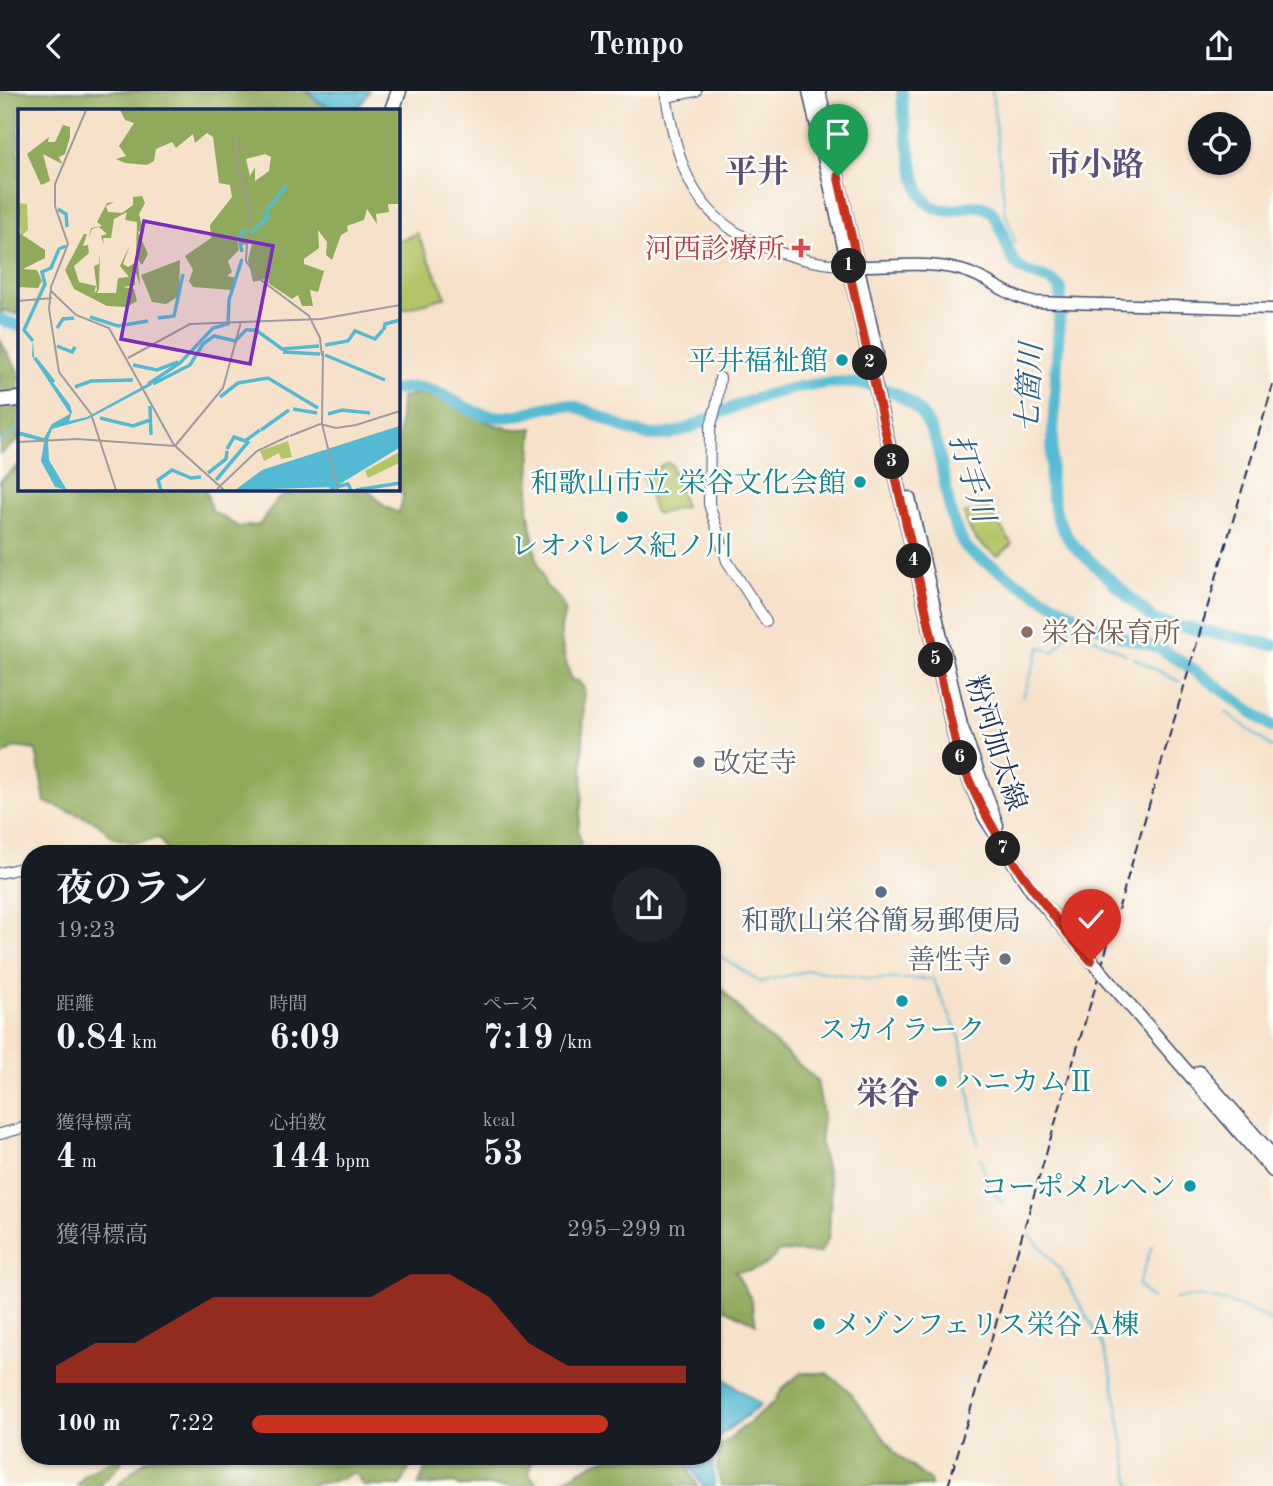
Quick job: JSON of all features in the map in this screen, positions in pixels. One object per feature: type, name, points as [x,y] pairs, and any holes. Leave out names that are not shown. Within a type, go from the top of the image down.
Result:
[{"type":"highway","points":[[392,109],[399,91]]},
{"type":"highway","points":[[0,401],[18,399]]},
{"type":"main road","name":"粉河加太線","points":[[809,91],[853,266]]},
{"type":"main road","name":"粉河加太線","points":[[819,91],[853,266],[958,753],[984,816],[1034,889],[1179,1056],[1273,1171]]},
{"type":"main road","points":[[853,266],[947,267],[974,274],[1023,300],[1273,309]]},
{"type":"main road","name":"粉河加太線","points":[[1179,1056],[1273,1156]]},
{"type":"street","points":[[696,91],[666,94],[688,177],[697,195],[723,222],[745,236],[799,260],[853,266]]},
{"type":"street","points":[[720,378],[717,406],[711,423],[709,504],[727,561],[766,621]]},
{"type":"street","points":[[0,873],[21,868]]},
{"type":"street","points":[[0,1134],[21,1128]]},
{"type":"green space","points":[[0,91],[307,91],[316,101],[332,109],[18,109],[18,315],[3,310],[0,320]]},
{"type":"green space","points":[[417,233],[446,297],[399,310],[399,241]]},
{"type":"green space","points":[[0,340],[18,371],[18,441],[0,454]]},
{"type":"green space","points":[[420,393],[448,402],[487,422],[516,429],[533,428],[528,509],[537,561],[546,586],[560,599],[566,613],[561,637],[571,680],[578,681],[584,688],[582,797],[578,831],[580,845],[163,845],[159,838],[133,843],[112,837],[97,822],[45,802],[36,750],[15,747],[0,757],[0,481],[18,466],[18,490],[206,490],[212,511],[239,527],[259,525],[277,500],[294,490],[368,490],[385,507],[399,513],[403,498],[399,481],[401,398]]},
{"type":"green space","points":[[666,463],[671,464],[685,507],[657,514],[643,475]]},
{"type":"green space","points":[[988,509],[1012,544],[998,556],[976,539],[964,514]]},
{"type":"green space","points":[[721,988],[758,1029],[817,1080],[823,1115],[820,1143],[831,1187],[829,1237],[820,1253],[779,1251],[760,1267],[735,1271],[751,1299],[756,1324],[721,1308]]},
{"type":"green space","points":[[801,1373],[826,1373],[847,1389],[897,1455],[930,1481],[931,1486],[721,1486],[717,1468],[717,1465],[721,1465],[721,1445],[774,1402],[783,1388]]},
{"type":"green space","points":[[103,1465],[119,1465],[100,1486],[77,1486],[85,1475]]},
{"type":"green space","points":[[140,1465],[411,1465],[401,1486],[363,1486],[354,1472],[339,1480],[302,1486],[117,1486]]},
{"type":"green space","points":[[427,1465],[482,1465],[489,1469],[495,1465],[531,1465],[529,1474],[539,1486],[458,1486],[455,1483],[418,1486]]},
{"type":"green space","points":[[590,1465],[686,1465],[697,1486],[553,1486]]},
{"type":"water","points":[[307,91],[369,91],[363,101],[351,109],[332,108]]},
{"type":"water","points":[[721,1377],[761,1405],[721,1435]]},
{"type":"water","points":[[690,1465],[713,1465],[714,1486],[702,1486]]},
{"type":"waterway","name":"七箇川","points":[[902,91],[912,161],[925,200],[933,207],[944,210],[974,206],[986,208],[996,218],[1009,252],[1019,267],[1061,289],[1050,484],[1057,517],[1071,543],[1155,621],[1273,645]]},
{"type":"waterway","points":[[992,91],[1005,211],[1015,243]]},
{"type":"waterway","name":"七箇川","points":[[1011,256],[1013,252]]},
{"type":"waterway","name":"打手川","points":[[0,319],[18,326]]},
{"type":"waterway","name":"打手川","points":[[399,390],[424,388],[491,416],[514,416],[554,406],[573,406],[632,431],[664,435],[694,426],[751,400],[794,388],[840,383],[883,389],[902,397],[919,411],[930,428],[938,448],[951,513],[958,533],[971,552],[1037,594],[1083,619],[1114,634],[1164,651],[1273,727]]},
{"type":"waterway","points":[[0,442],[18,430]]},
{"type":"waterway","points":[[1023,697],[1040,647],[1054,652],[1071,627],[1126,654]]},
{"type":"waterway","points":[[1134,658],[1180,682]]},
{"type":"waterway","points":[[1226,712],[1273,748]]},
{"type":"waterway","points":[[721,957],[760,982],[811,970],[873,979],[933,979],[960,1038],[978,1145]]},
{"type":"waterway","points":[[980,1157],[987,1183],[1002,1203]]},
{"type":"waterway","points":[[1030,1235],[1059,1268],[1102,1343],[1111,1371],[1131,1486]]},
{"type":"waterway","points":[[1152,1246],[1138,1285],[1152,1300]]},
{"type":"waterway","points":[[1174,1299],[1213,1299],[1249,1310],[1273,1322]]},
{"type":"railway","points":[[948,1486],[1273,385]]},
{"type":"place","name":"河西診療所","points":[[801,248]]},
{"type":"place","name":"平井福祉館","points":[[842,360]]},
{"type":"place","name":"和歌山市立 栄谷文化会館","points":[[860,482]]},
{"type":"place","name":"レオパレス紀ノ川","points":[[622,517]]},
{"type":"place","name":"栄谷保育所","points":[[1027,632]]},
{"type":"place","name":"改定寺","points":[[699,762]]},
{"type":"place","name":"和歌山栄谷簡易郵便局","points":[[881,892]]},
{"type":"place","name":"善性寺","points":[[1005,959]]},
{"type":"place","name":"スカイラーク","points":[[902,1001]]},
{"type":"place","name":"ハニカムⅡ","points":[[941,1081]]},
{"type":"place","name":"コーポメルヘン","points":[[1190,1186]]},
{"type":"place","name":"メゾンフェリス栄谷 A棟","points":[[819,1324]]},
{"type":"district","name":"市小路","points":[[1096,164]]},
{"type":"district","name":"平井","points":[[757,171]]},
{"type":"district","name":"栄谷","points":[[888,1093]]},
{"type":"route","points":[[838,176],[858,266],[848,266],[958,753],[972,792],[1007,856],[1040,902],[1091,961]]}]
